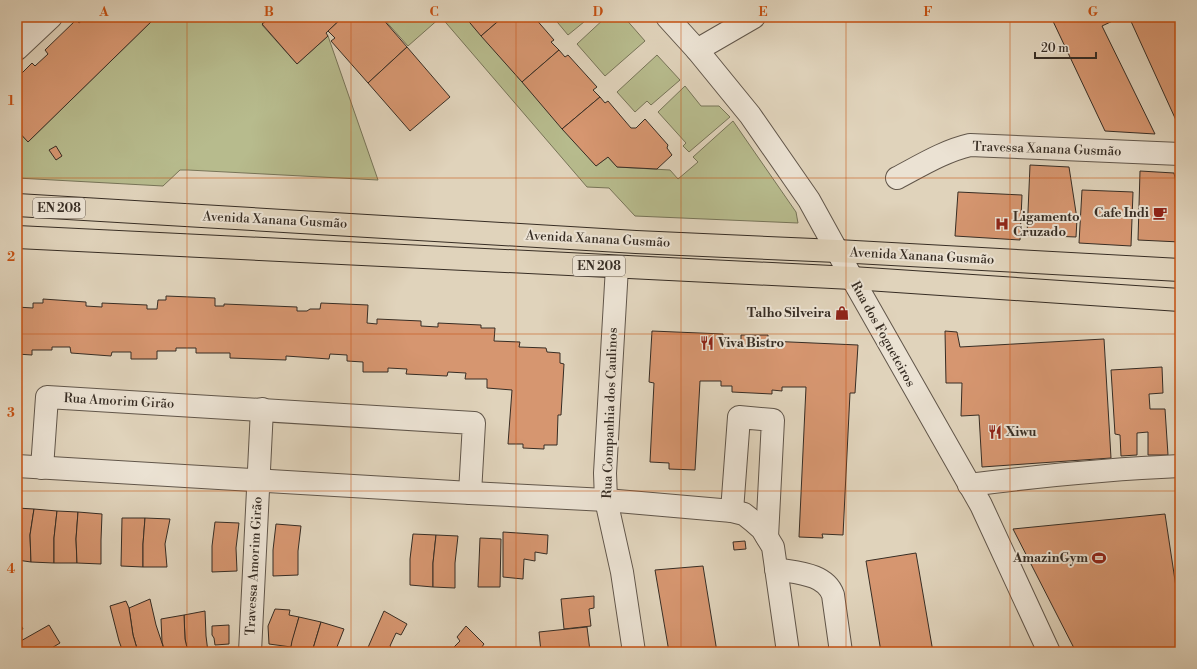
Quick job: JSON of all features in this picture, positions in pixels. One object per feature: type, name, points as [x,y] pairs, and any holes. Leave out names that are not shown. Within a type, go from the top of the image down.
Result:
[{"type":"main road","name":"Avenida Xanana Gusmão","points":[[17,205],[636,242],[837,251],[1180,270]]},
{"type":"main road","name":"Avenida Xanana Gusmão","points":[[17,237],[852,278],[1180,300]]},
{"type":"street","points":[[17,49],[51,17]]},
{"type":"street","name":"Rua dos Fogueteiros","points":[[667,17],[697,50],[750,115],[780,156],[809,200],[981,505],[1050,652]]},
{"type":"street","points":[[697,50],[754,17]]},
{"type":"street","name":"Travessa Xanana Gusmão","points":[[897,178],[948,152],[970,145],[1180,154]]},
{"type":"street","name":"Rua Companhia dos Caulinos","points":[[617,267],[607,442],[606,500],[622,572],[634,652]]},
{"type":"street","name":"Rua Amorim Girão","points":[[42,468],[47,397],[262,409],[474,423],[470,493]]},
{"type":"street","points":[[258,480],[262,409]]},
{"type":"street","points":[[732,511],[739,418],[773,420],[767,538]]},
{"type":"street","points":[[17,466],[606,500],[732,511],[744,514],[762,529],[773,547],[788,652]]},
{"type":"street","points":[[969,485],[1032,477],[1180,466]]},
{"type":"street","name":"Travessa Amorim Girão","points":[[250,652],[258,480]]},
{"type":"street","points":[[776,569],[814,577],[826,583],[831,589],[841,652]]},
{"type":"green space","points":[[156,17],[271,17],[262,25],[297,64],[328,36],[378,180],[188,170],[180,170],[163,186],[17,178],[17,130],[28,142]]},
{"type":"green space","points":[[382,17],[441,17],[408,46]]},
{"type":"green space","points":[[441,17],[465,17],[596,166],[608,157],[617,167],[670,170],[678,179],[698,162],[693,157],[733,121],[796,212],[798,223],[635,216],[609,188],[587,187]]},
{"type":"green space","points":[[553,17],[590,17],[568,35]]},
{"type":"green space","points":[[606,17],[624,17],[645,41],[605,76],[577,44]]},
{"type":"green space","points":[[657,55],[680,80],[651,105],[647,101],[635,112],[617,92]]},
{"type":"green space","points":[[685,86],[701,106],[719,106],[730,117],[689,152],[683,146],[686,143],[658,112]]},
{"type":"building","points":[[86,17],[156,17],[28,142],[17,130],[17,78],[32,63],[35,66],[48,54],[45,50],[76,20],[79,23]]},
{"type":"building","points":[[271,17],[343,17],[326,33],[328,36],[297,64],[262,24]]},
{"type":"building","points":[[343,17],[381,17],[407,47],[368,83],[331,41],[335,38],[328,31]]},
{"type":"building","points":[[465,17],[503,17],[481,36]]},
{"type":"building","points":[[503,17],[534,17],[554,40],[551,42],[559,50],[522,82],[481,36]]},
{"type":"building","points":[[1051,17],[1121,17],[1102,26],[1155,134],[1105,131]]},
{"type":"building","points":[[1129,17],[1178,17],[1180,20],[1180,129]]},
{"type":"building","points":[[407,47],[450,97],[410,131],[368,83]]},
{"type":"building","points":[[559,50],[565,57],[568,55],[597,87],[593,90],[600,97],[562,129],[522,82]]},
{"type":"building","points":[[600,97],[605,103],[608,101],[631,128],[636,128],[645,119],[668,145],[667,148],[672,155],[657,169],[617,167],[608,157],[596,166],[562,129]]},
{"type":"building","points":[[56,146],[62,156],[56,160],[49,150]]},
{"type":"building","points":[[1030,165],[1069,167],[1077,219],[1076,237],[1027,235]]},
{"type":"building","points":[[1140,171],[1174,173],[1180,202],[1180,242],[1138,240]]},
{"type":"building","points":[[1082,190],[1133,192],[1131,246],[1079,243]]},
{"type":"building","points":[[958,192],[1022,195],[1020,240],[955,236]]},
{"type":"building","points":[[166,296],[215,298],[215,306],[224,306],[224,304],[297,307],[297,311],[320,309],[321,303],[368,305],[367,323],[377,324],[377,319],[421,321],[421,326],[438,327],[438,323],[481,325],[481,328],[495,328],[494,341],[520,342],[519,347],[546,348],[547,352],[560,353],[560,363],[564,364],[561,415],[558,415],[557,445],[544,445],[544,449],[523,448],[523,444],[508,444],[512,390],[487,388],[487,379],[465,379],[466,373],[448,372],[447,376],[406,374],[407,369],[388,368],[388,372],[363,372],[363,362],[347,361],[347,355],[330,354],[329,359],[286,356],[286,360],[230,358],[230,353],[196,353],[196,348],[176,348],[176,351],[157,351],[157,359],[131,359],[131,352],[112,352],[111,356],[71,353],[70,347],[52,347],[52,350],[32,350],[32,355],[17,354],[17,307],[33,308],[33,303],[43,303],[43,299],[86,302],[86,306],[102,307],[102,303],[147,305],[147,309],[157,309],[158,300],[166,300]]},
{"type":"building","points":[[652,331],[723,334],[723,340],[741,340],[741,335],[768,335],[768,341],[858,345],[855,393],[850,393],[843,535],[822,534],[823,538],[799,537],[806,387],[782,387],[782,391],[772,390],[772,394],[732,392],[732,386],[721,386],[721,381],[700,381],[695,470],[669,469],[669,463],[650,462],[654,383],[649,382]]},
{"type":"building","points":[[945,331],[957,332],[960,347],[1104,339],[1111,458],[982,467],[979,415],[961,416],[962,383],[946,383]]},
{"type":"building","points":[[1162,367],[1163,393],[1149,394],[1150,409],[1165,409],[1168,455],[1148,455],[1148,432],[1137,433],[1137,455],[1121,456],[1120,435],[1115,434],[1111,370]]},
{"type":"building","points":[[17,508],[34,509],[30,535],[31,562],[17,560]]},
{"type":"building","points":[[34,509],[57,511],[54,538],[54,563],[31,562],[30,535]]},
{"type":"building","points":[[57,511],[78,512],[76,539],[77,563],[54,563],[54,538]]},
{"type":"building","points":[[78,512],[102,514],[101,564],[77,563],[76,539]]},
{"type":"building","name":"AmazinGym","points":[[1165,514],[1176,587],[1180,587],[1180,652],[1076,652],[1013,529]]},
{"type":"building","points":[[122,518],[145,518],[143,567],[121,566]]},
{"type":"building","points":[[145,518],[170,519],[165,544],[167,567],[143,567]]},
{"type":"building","points":[[215,522],[239,523],[236,548],[237,571],[212,572],[212,546]]},
{"type":"building","points":[[276,524],[301,526],[298,551],[298,575],[273,576],[273,550]]},
{"type":"building","points":[[503,532],[548,535],[547,554],[535,552],[535,561],[524,559],[523,579],[503,577]]},
{"type":"building","points":[[413,534],[436,535],[433,563],[433,587],[410,585],[410,559]]},
{"type":"building","points":[[436,535],[458,536],[455,563],[455,588],[433,587],[433,563]]},
{"type":"building","points":[[480,538],[501,539],[500,587],[478,587]]},
{"type":"building","points":[[745,541],[746,549],[734,550],[733,542]]},
{"type":"building","points":[[916,553],[933,652],[881,652],[866,561]]},
{"type":"building","points":[[703,566],[717,652],[669,652],[655,570]]},
{"type":"building","points":[[594,596],[594,608],[589,609],[591,626],[564,629],[561,599]]},
{"type":"building","points":[[150,599],[156,625],[165,652],[138,652],[133,635],[129,608]]},
{"type":"building","points":[[126,601],[129,608],[133,635],[138,652],[123,652],[110,606]]},
{"type":"building","points":[[275,609],[290,610],[289,615],[299,617],[291,647],[269,644],[268,626]]},
{"type":"building","points":[[205,611],[208,652],[188,652],[185,639],[184,615]]},
{"type":"building","points":[[384,611],[407,624],[401,635],[396,633],[390,646],[392,648],[390,652],[366,652]]},
{"type":"building","points":[[184,615],[185,639],[188,652],[165,652],[162,642],[161,619]]},
{"type":"building","points":[[299,617],[321,622],[312,652],[290,652]]},
{"type":"building","points":[[17,618],[23,629],[17,632]]},
{"type":"building","points":[[321,622],[344,629],[335,652],[312,652]]},
{"type":"building","points":[[49,625],[60,643],[45,652],[17,652],[17,637],[19,642]]},
{"type":"building","points":[[229,625],[229,644],[215,645],[212,635],[212,626]]},
{"type":"building","points":[[466,626],[484,644],[479,651],[476,649],[473,652],[444,652],[447,648],[450,651],[460,641],[457,637]]},
{"type":"building","points":[[587,627],[590,651],[541,652],[539,632]]},
{"type":"place","name":"Cafe Indi","points":[[1160,213]]},
{"type":"place","name":"Ligamento Cruzado","points":[[1002,224]]},
{"type":"place","name":"Talho Silveira","points":[[842,313]]},
{"type":"place","name":"Viva Bistro","points":[[707,343]]},
{"type":"place","name":"Xiwu","points":[[995,432]]},
{"type":"place","name":"AmazinGym","points":[[1099,558]]}]
